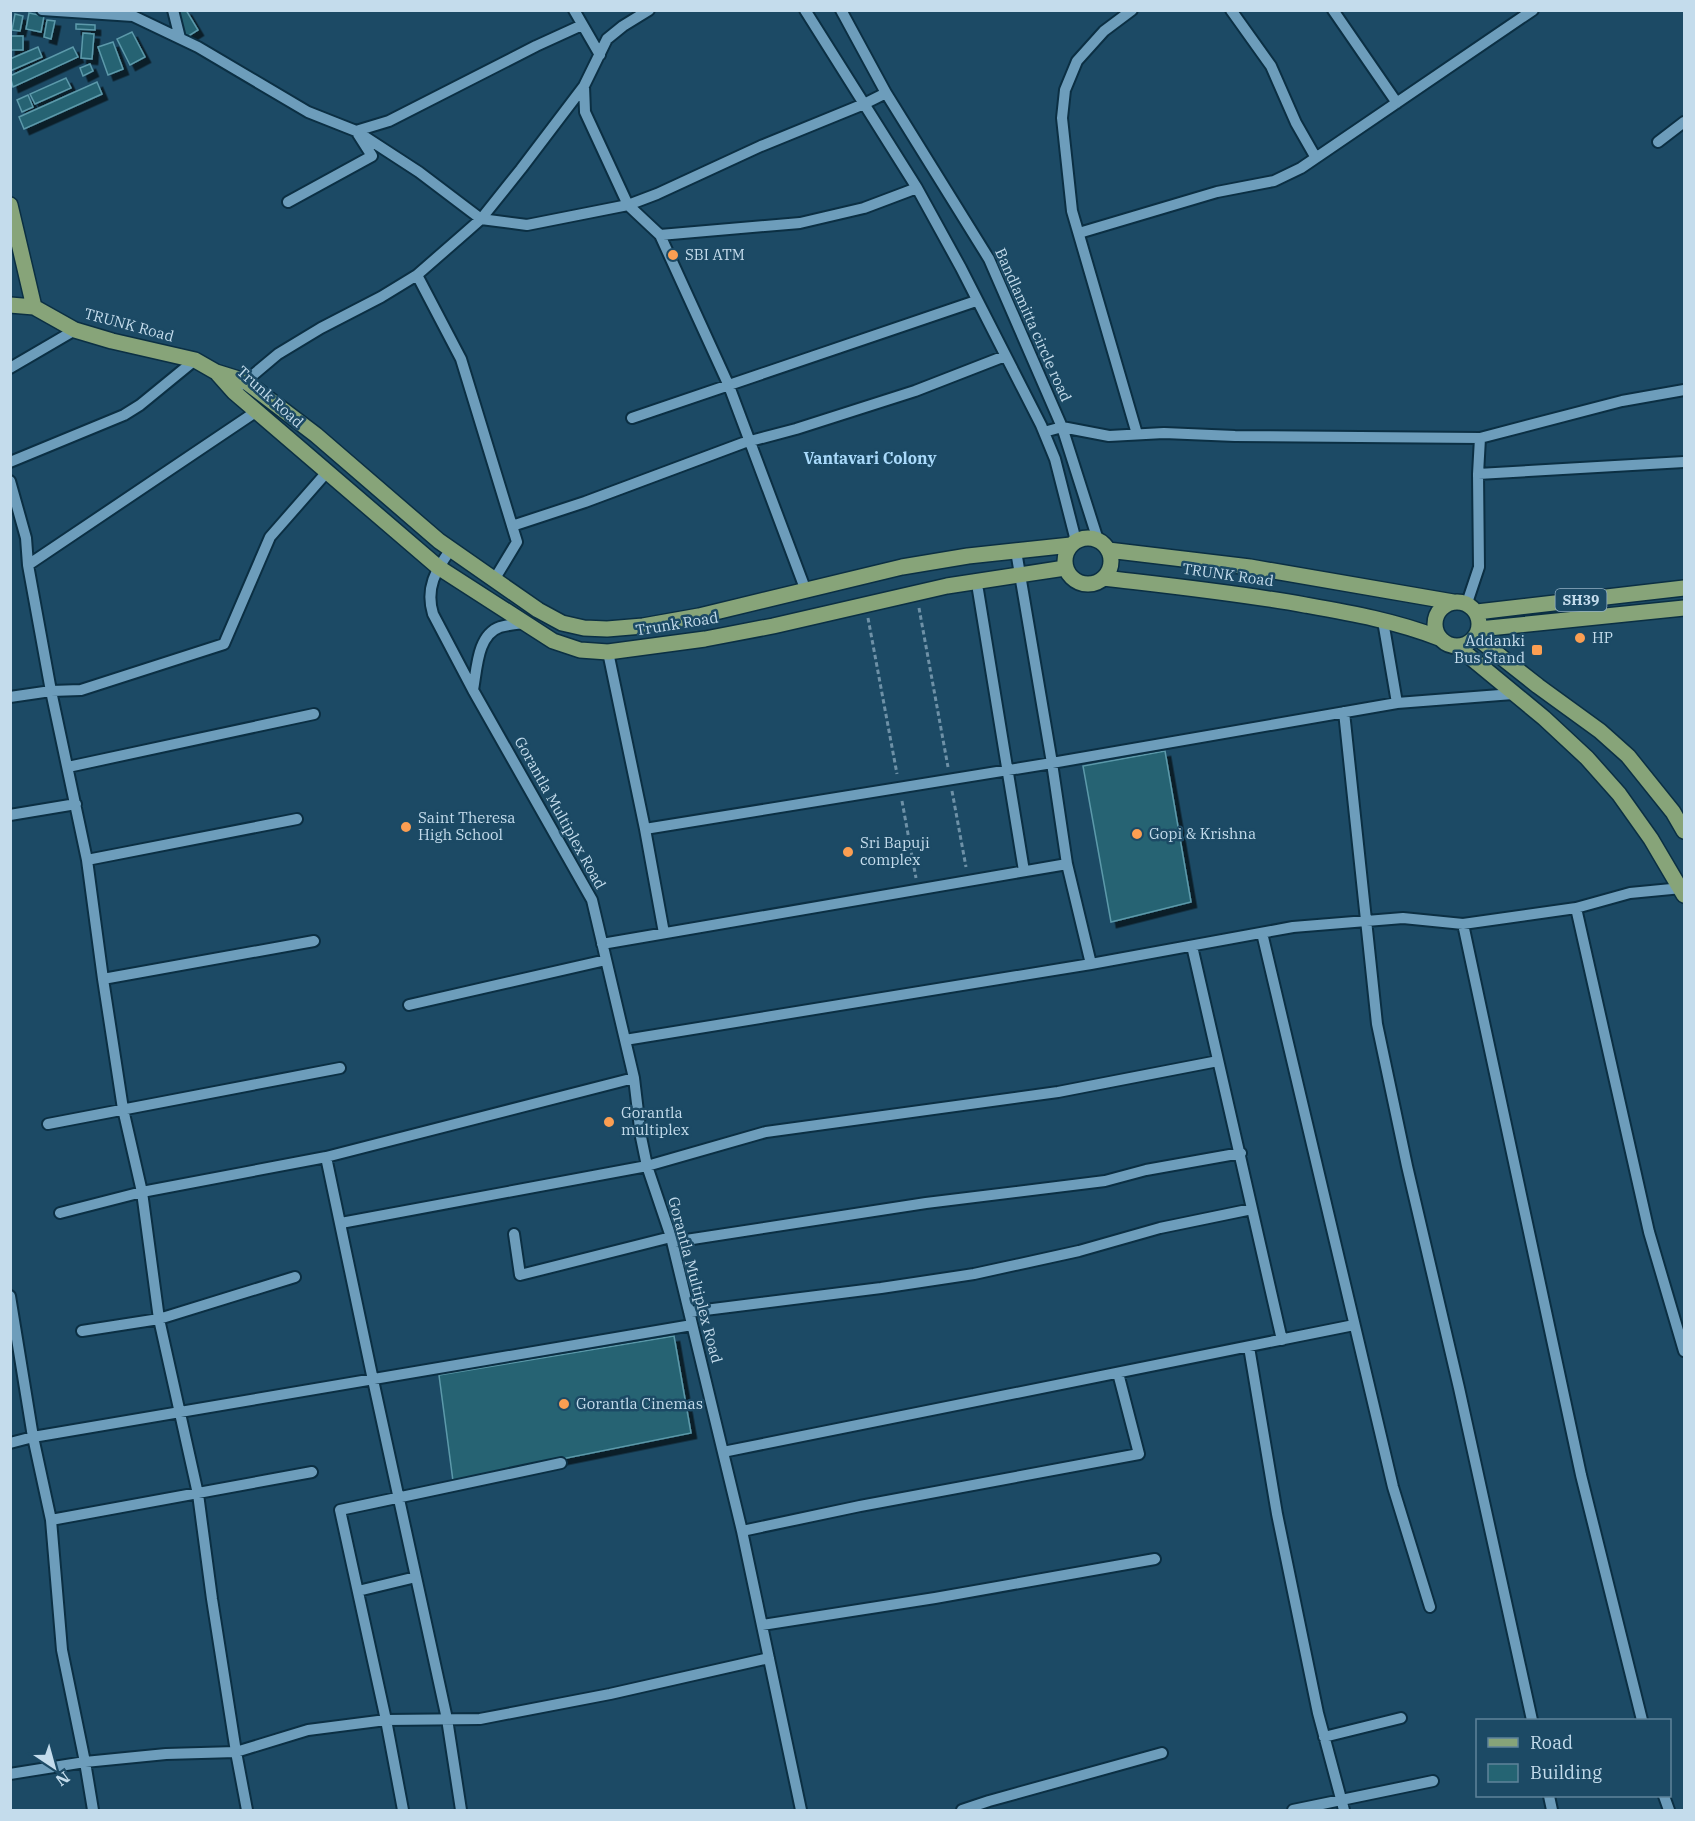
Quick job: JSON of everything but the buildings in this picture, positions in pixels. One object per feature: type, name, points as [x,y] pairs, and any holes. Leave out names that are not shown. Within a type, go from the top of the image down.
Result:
[{"type":"main road","points":[[10,205],[34,307],[10,305]]},
{"type":"main road","name":"TRUNK Road","points":[[34,307],[75,330],[195,360],[216,372]]},
{"type":"main road","name":"Trunk Road","points":[[216,372],[316,435],[451,549],[494,580],[538,610],[562,622],[584,628],[607,629],[699,616],[902,567],[1073,543]]},
{"type":"main road","name":"Trunk Road","points":[[240,387],[257,411],[438,567],[553,641],[580,650],[608,652],[705,639],[946,586],[1065,568]]},
{"type":"main road","points":[[1103,545],[1111,559],[1110,569],[1104,578],[1094,584],[1082,584],[1071,578],[1065,568],[1065,556],[1073,543],[1090,538],[1103,545],[1250,567],[1465,606],[1480,620],[1478,633],[1471,642],[1458,646],[1448,645],[1439,638],[1435,630],[1438,612],[1444,605],[1465,606]]},
{"type":"main road","name":"TRUNK Road","points":[[1104,578],[1244,594],[1346,612],[1439,638]]},
{"type":"main road","name":"SH39","points":[[1465,606],[1684,588]]},
{"type":"main road","name":"SH39","points":[[1478,633],[1684,608]]},
{"type":"main road","points":[[1478,633],[1628,756],[1674,812],[1684,831]]},
{"type":"main road","points":[[1458,646],[1544,718],[1587,758],[1619,794],[1651,839],[1683,892]]},
{"type":"street","points":[[42,10],[133,16],[198,47],[308,112],[356,131],[419,172],[481,219],[527,225],[628,205],[886,93]]},
{"type":"street","points":[[172,10],[180,38]]},
{"type":"street","points":[[574,10],[600,55]]},
{"type":"street","points":[[240,387],[278,354],[417,275],[481,219],[584,86],[603,45],[614,33],[650,10]]},
{"type":"street","points":[[805,10],[918,188],[1044,432],[1055,459],[1073,543]]},
{"type":"street","name":"Bandlamitta circle road","points":[[841,10],[886,93],[989,258],[1062,427],[1103,545]]},
{"type":"street","points":[[1132,10],[1104,31],[1077,61],[1065,90],[1062,118],[1072,211],[1137,434]]},
{"type":"street","points":[[1231,10],[1271,66],[1296,123],[1316,158]]},
{"type":"street","points":[[1333,10],[1397,103]]},
{"type":"street","points":[[1079,233],[1217,192],[1274,181],[1301,168],[1533,10]]},
{"type":"street","points":[[356,131],[389,121],[582,25]]},
{"type":"street","points":[[584,86],[585,112],[628,205],[660,235],[729,386],[806,591]]},
{"type":"street","points":[[1658,142],[1684,122]]},
{"type":"street","points":[[288,202],[372,156],[356,131]]},
{"type":"street","points":[[660,235],[800,223],[864,208],[918,188]]},
{"type":"street","points":[[417,275],[461,359],[517,542],[494,580]]},
{"type":"street","points":[[632,418],[976,301]]},
{"type":"street","points":[[10,368],[75,330]]},
{"type":"street","points":[[512,526],[585,502],[750,441],[796,429],[915,391],[1005,356]]},
{"type":"street","points":[[10,462],[124,415],[140,405],[195,360]]},
{"type":"street","points":[[1044,432],[1062,427],[1109,436],[1137,434],[1480,438],[1622,401],[1684,390]]},
{"type":"street","points":[[28,565],[257,411]]},
{"type":"street","points":[[1465,606],[1479,567],[1480,438]]},
{"type":"street","points":[[1478,474],[1684,462]]},
{"type":"street","points":[[10,697],[51,691],[81,690],[224,644],[270,537],[327,472]]},
{"type":"street","points":[[10,481],[26,538],[28,565],[51,691],[87,860],[123,1109],[142,1192],[159,1319],[198,1494],[236,1752],[247,1810]]},
{"type":"street","name":"Gorantla Multiplex Road","points":[[451,549],[438,567],[430,586],[430,606],[473,690],[592,900],[634,1078],[647,1166],[672,1240],[742,1531],[801,1810]]},
{"type":"street","points":[[1016,551],[1067,864],[1091,964]]},
{"type":"street","points":[[978,590],[1024,871]]},
{"type":"street","points":[[1383,621],[1397,703]]},
{"type":"street","points":[[473,690],[481,648],[486,637],[498,628],[524,623]]},
{"type":"street","points":[[608,652],[664,933]]},
{"type":"street","points":[[645,829],[1052,763],[1397,703],[1513,694]]},
{"type":"street","points":[[1344,712],[1377,1024],[1532,1719]]},
{"type":"street","points":[[68,767],[314,714]]},
{"type":"street","points":[[10,815],[76,804]]},
{"type":"street","points":[[87,860],[297,819]]},
{"type":"street","points":[[602,944],[1067,864]]},
{"type":"street","points":[[625,1040],[1091,964],[1293,927],[1403,918],[1463,924],[1576,908],[1630,892],[1683,892]]},
{"type":"street","points":[[1576,908],[1649,1232],[1684,1351]]},
{"type":"street","points":[[1463,924],[1581,1475],[1642,1719]]},
{"type":"street","points":[[1262,933],[1393,1487],[1430,1607]]},
{"type":"street","points":[[103,979],[314,941]]},
{"type":"street","points":[[1192,946],[1282,1340]]},
{"type":"street","points":[[409,1005],[606,960]]},
{"type":"street","points":[[341,1223],[647,1166],[766,1131],[1058,1092],[1218,1061]]},
{"type":"street","points":[[48,1124],[340,1068]]},
{"type":"street","points":[[60,1213],[142,1192],[326,1157],[634,1078]]},
{"type":"street","points":[[514,1234],[520,1275],[672,1240],[1026,1189],[1105,1181],[1146,1170],[1240,1153]]},
{"type":"street","points":[[326,1157],[447,1719],[461,1810]]},
{"type":"street","points":[[689,1312],[974,1274],[1079,1251],[1160,1228],[1252,1209]]},
{"type":"street","points":[[81,1331],[159,1319],[295,1277]]},
{"type":"street","points":[[10,1296],[33,1437],[51,1520],[62,1650],[93,1810]]},
{"type":"street","points":[[10,1443],[33,1437],[692,1325]]},
{"type":"street","points":[[723,1452],[1354,1325]]},
{"type":"street","points":[[1249,1347],[1277,1515],[1324,1737],[1343,1805]]},
{"type":"street","points":[[742,1531],[1139,1454],[1118,1373]]},
{"type":"street","points":[[403,1810],[386,1720],[340,1510],[561,1463]]},
{"type":"street","points":[[51,1520],[312,1472]]},
{"type":"street","points":[[762,1625],[935,1598],[1155,1558]]},
{"type":"street","points":[[358,1591],[416,1576]]},
{"type":"street","points":[[10,1774],[85,1762],[166,1754],[236,1752],[308,1730],[386,1720],[480,1719],[610,1694],[769,1658]]},
{"type":"street","points":[[1324,1737],[1401,1718]]},
{"type":"street","points":[[962,1810],[982,1807],[1162,1753]]},
{"type":"street","points":[[1293,1810],[1343,1805],[1433,1781]]},
{"type":"path","points":[[917,601],[969,880]]},
{"type":"path","points":[[867,611],[899,785]]},
{"type":"path","points":[[901,796],[918,890]]},
{"type":"place","name":"SBI ATM","points":[[673,255]]},
{"type":"place","name":"HP","points":[[1580,638]]},
{"type":"place","name":"Addanki Bus Stand","points":[[1537,650]]},
{"type":"place","name":"Saint Theresa High School","points":[[406,827]]},
{"type":"place","name":"Gopi & Krishna","points":[[1137,834]]},
{"type":"place","name":"Sri Bapuji complex","points":[[848,852]]},
{"type":"place","name":"Gorantla multiplex","points":[[609,1122]]},
{"type":"place","name":"Gorantla Cinemas","points":[[564,1404]]},
{"type":"district","name":"Vantavari Colony","points":[[870,458]]}]
